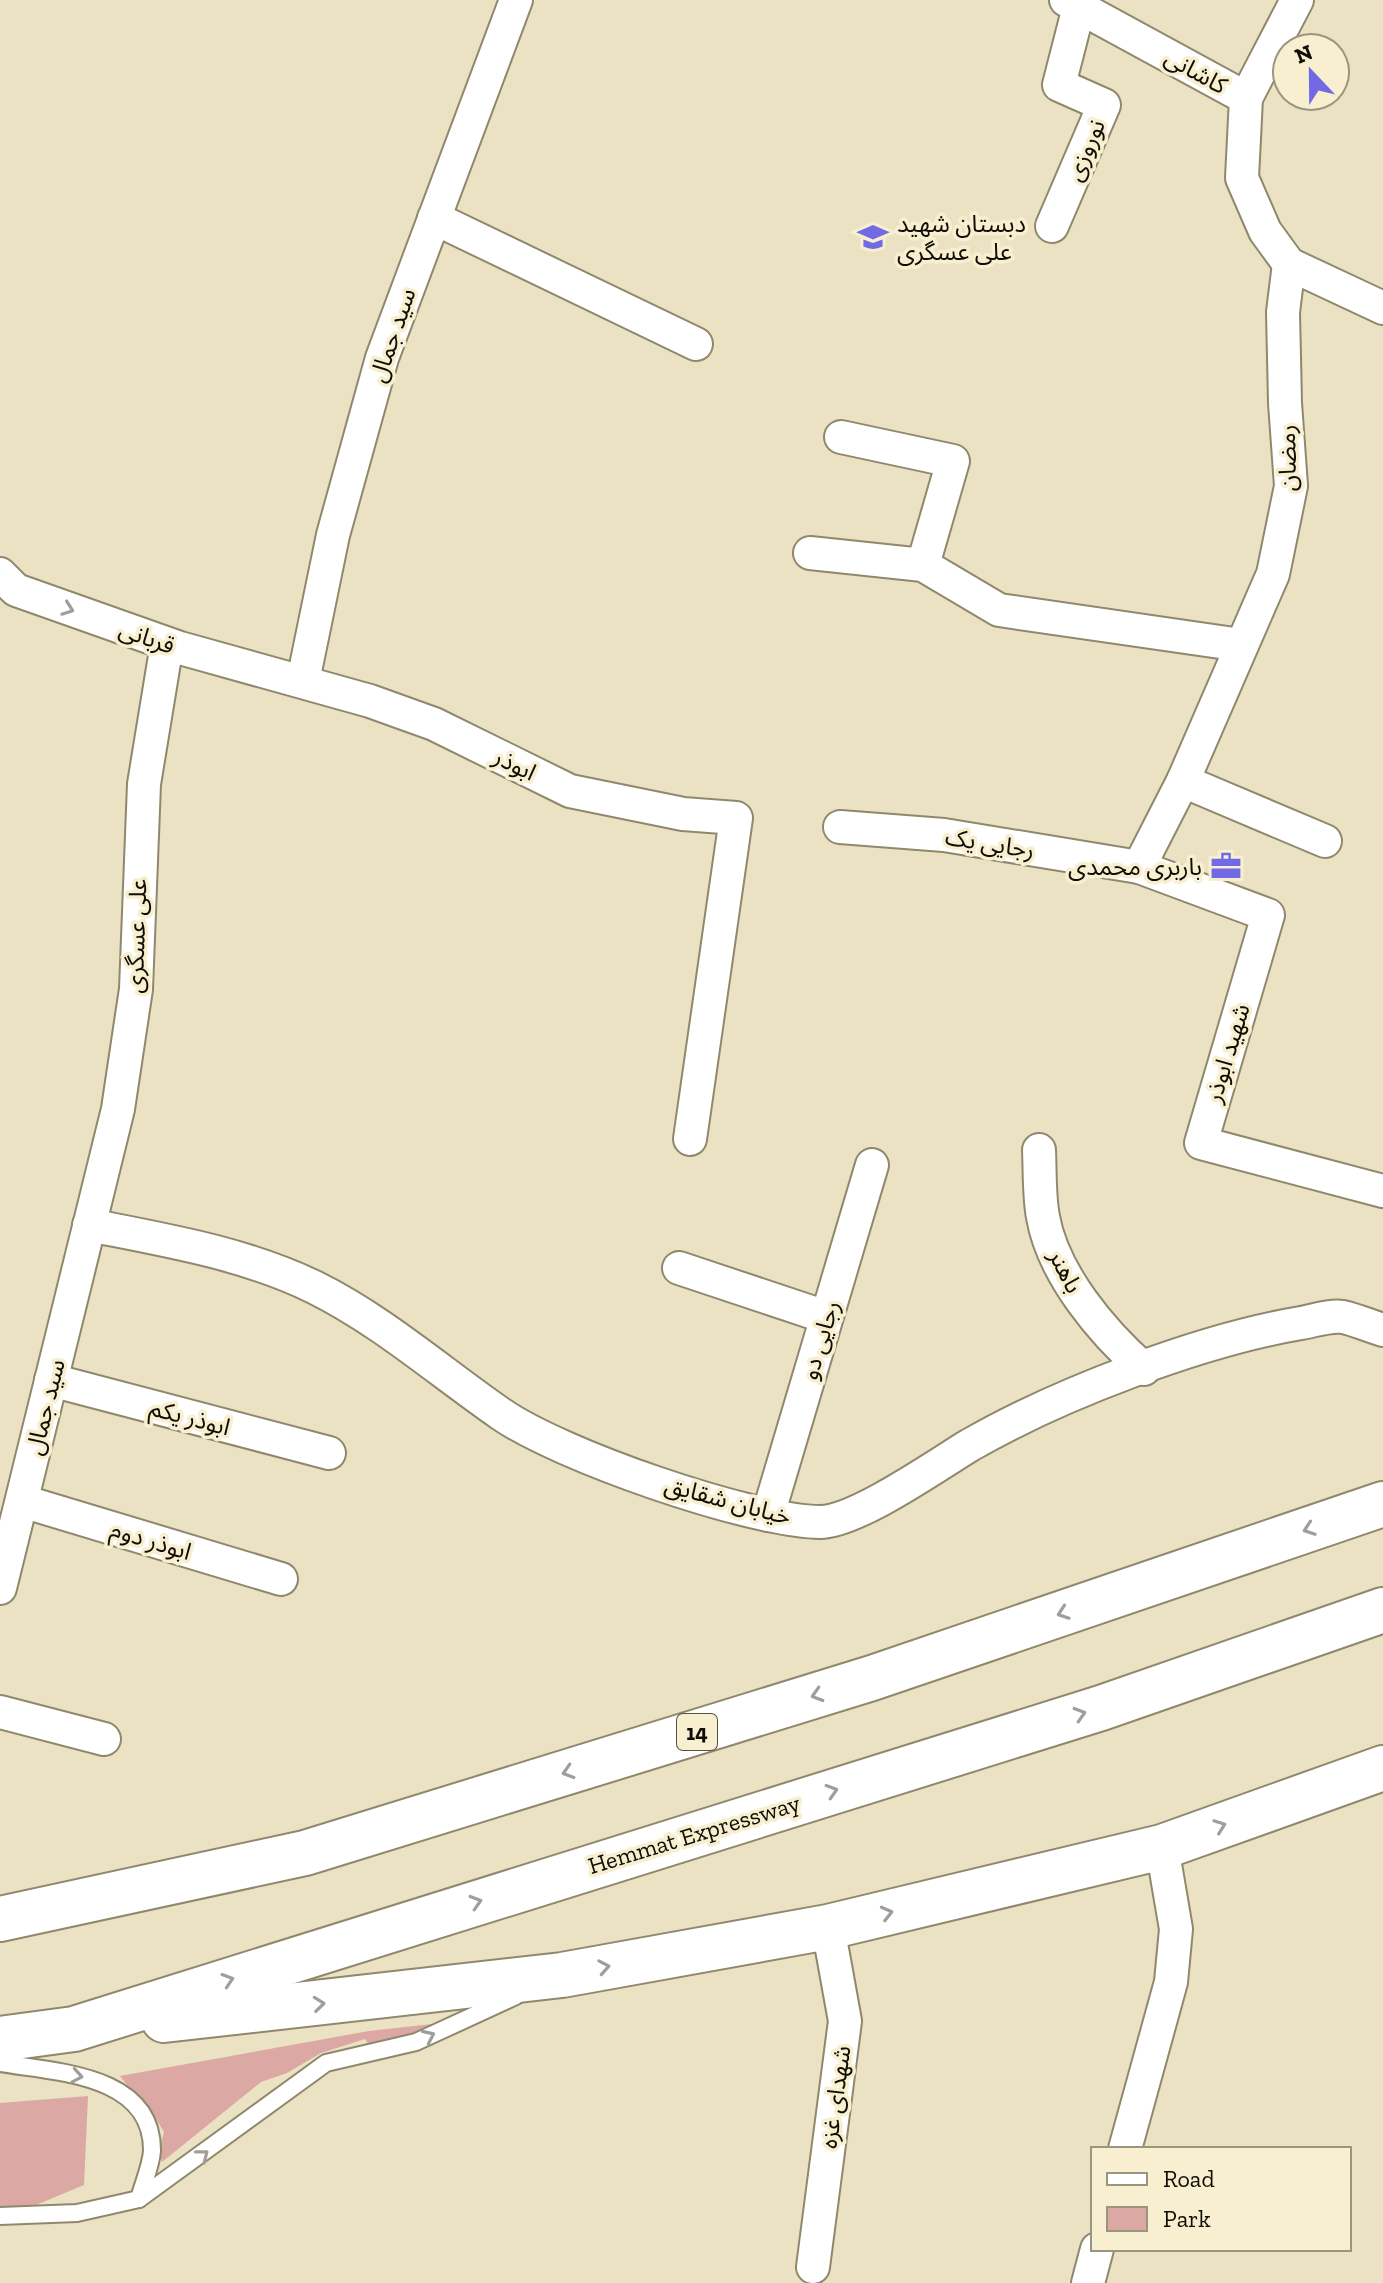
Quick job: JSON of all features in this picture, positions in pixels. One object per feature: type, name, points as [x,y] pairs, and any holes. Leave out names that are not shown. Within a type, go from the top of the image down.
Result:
[{"type":"highway","name":"14","points":[[0,1919],[305,1853],[872,1678],[1383,1504]]},
{"type":"highway","name":"Hemmat Expressway","points":[[0,2039],[74,2029],[1101,1708],[1383,1610]]},
{"type":"highway","points":[[74,2029],[562,1975],[828,1927],[1162,1847],[1383,1768]]},
{"type":"street","name":"سید جمال","points":[[303,681],[333,535],[374,388],[516,0]]},
{"type":"street","points":[[1246,98],[1297,0]]},
{"type":"street","name":"کاشانی","points":[[1088,7],[1246,98],[1242,178],[1265,231],[1289,264],[1383,308]]},
{"type":"street","name":"نوروزی","points":[[1052,226],[1104,105],[1059,85],[1088,7]]},
{"type":"street","points":[[434,218],[696,344]]},
{"type":"street","name":"رمضان","points":[[1241,645],[1273,574],[1291,486],[1283,312],[1289,264]]},
{"type":"street","points":[[841,437],[953,461],[923,565]]},
{"type":"street","points":[[810,553],[923,565],[999,610],[1241,645],[1183,781],[1139,867]]},
{"type":"street","name":"قربانی","points":[[0,574],[16,590],[167,644],[303,681]]},
{"type":"street","name":"علی عسگری","points":[[89,1225],[118,1109],[136,989],[144,784],[167,644]]},
{"type":"street","name":"ابوذر","points":[[303,681],[434,724],[570,791],[683,814],[736,818],[690,1139]]},
{"type":"street","points":[[1183,781],[1325,841]]},
{"type":"street","name":"رجایی یک","points":[[840,827],[944,835],[1139,867]]},
{"type":"street","name":"شهید ابوذر","points":[[1139,867],[1268,915],[1201,1143],[1383,1191]]},
{"type":"street","name":"باهنر","points":[[1039,1150],[1043,1219],[1070,1286],[1117,1345],[1144,1369]]},
{"type":"street","name":"رجایی دو","points":[[768,1515],[872,1165]]},
{"type":"street","name":"سید جمال","points":[[0,1588],[89,1225]]},
{"type":"street","name":"خیابان شقایق","points":[[89,1225],[172,1242],[280,1272],[348,1307],[502,1415],[546,1439],[634,1473],[768,1515],[824,1522],[864,1508],[1000,1428],[1144,1369],[1276,1327],[1340,1317],[1383,1330]]},
{"type":"street","points":[[679,1268],[826,1317]]},
{"type":"street","name":"ابوذر یکم","points":[[51,1380],[329,1453]]},
{"type":"street","name":"ابوذر دوم","points":[[22,1501],[281,1579]]},
{"type":"street","points":[[0,1712],[104,1739]]},
{"type":"street","points":[[1126,2147],[1171,1982],[1176,1929],[1162,1847]]},
{"type":"street","name":"شهدای غزه","points":[[813,2267],[845,2021],[828,1927]]},
{"type":"street","points":[[1088,2283],[1096,2251]]},
{"type":"lane","points":[[0,2216],[77,2213],[139,2199],[326,2063],[416,2042],[562,1975]]},
{"type":"lane","points":[[0,2063],[103,2081],[136,2105],[149,2126],[152,2153],[139,2199]]},
{"type":"green space","points":[[450,2022],[371,2048],[365,2039],[321,2053],[287,2073],[261,2082],[162,2162],[159,2151],[164,2132],[145,2101],[140,2101],[120,2076],[369,2031]]},
{"type":"green space","points":[[88,2096],[84,2185],[0,2220],[0,2103]]},
{"type":"place","name":"دبستان شهید علی عسگری","points":[[873,237]]},
{"type":"place","name":"باربری محمدی","points":[[1226,866]]}]
